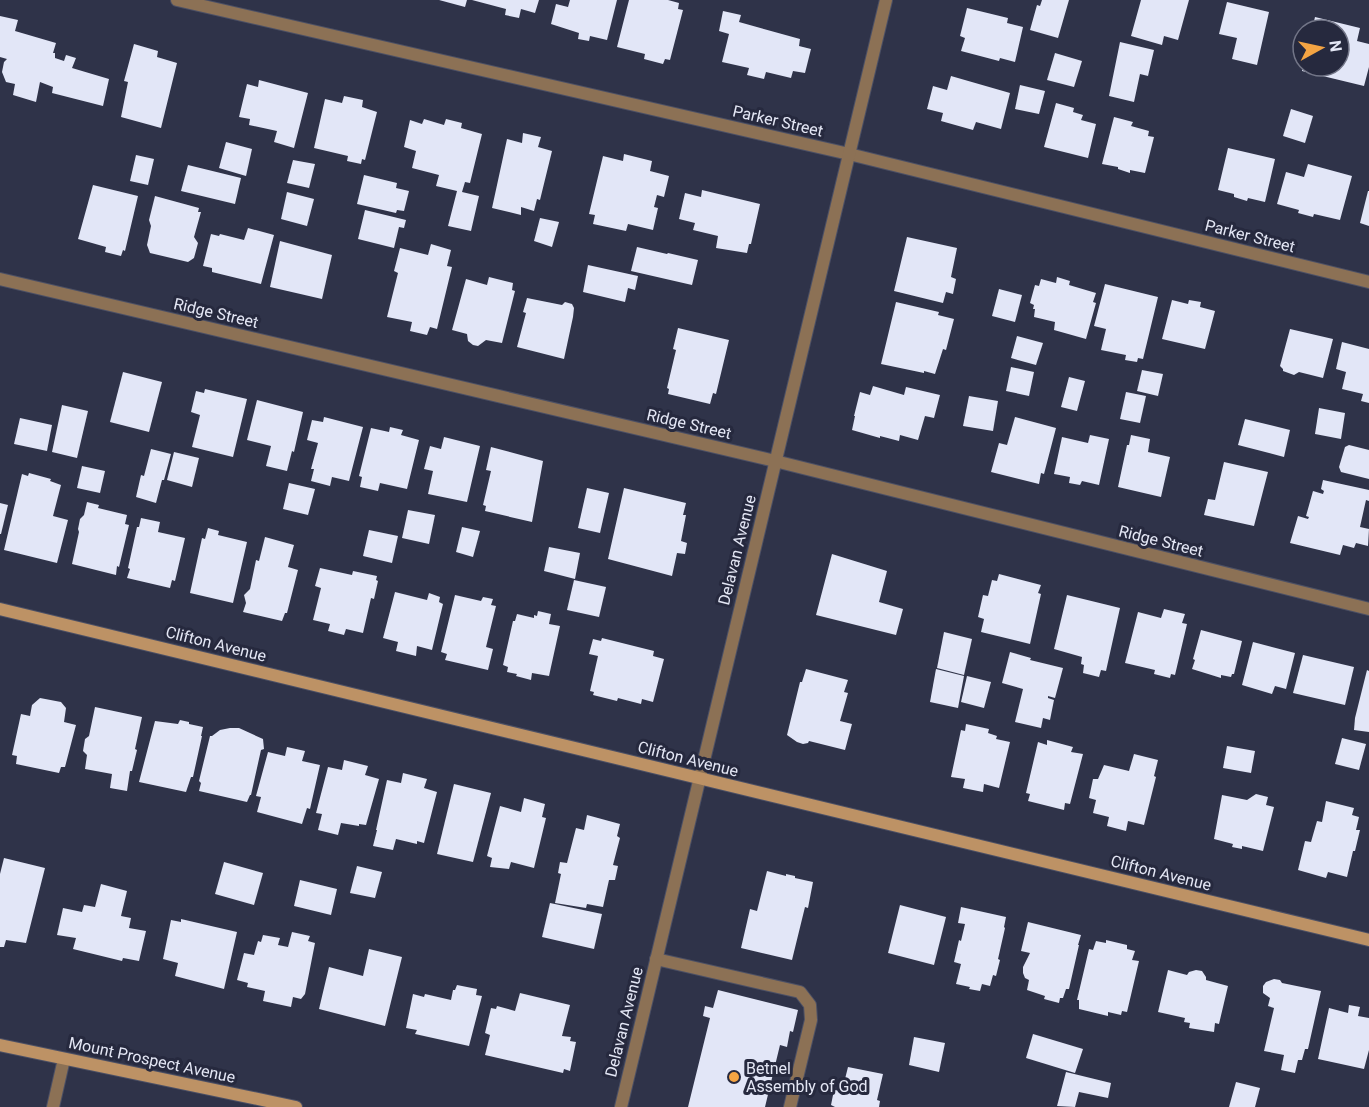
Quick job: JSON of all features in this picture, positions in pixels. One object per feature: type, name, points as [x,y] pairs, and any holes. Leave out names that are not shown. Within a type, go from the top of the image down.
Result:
[{"type":"street","name":"Parker Street","points":[[177,0],[849,154],[1369,282]]},
{"type":"street","name":"Delavan Avenue","points":[[621,1107],[886,0]]},
{"type":"street","name":"Ridge Street","points":[[0,279],[776,461],[1369,609]]},
{"type":"street","name":"Clifton Avenue","points":[[0,609],[1369,940]]},
{"type":"street","points":[[656,959],[800,992],[810,1005],[811,1020],[790,1107]]},
{"type":"street","name":"Mount Prospect Avenue","points":[[0,1045],[296,1107]]},
{"type":"street","points":[[53,1107],[64,1059]]},
{"type":"building","points":[[439,0],[467,0],[465,7]]},
{"type":"building","points":[[472,0],[539,0],[535,13],[521,9],[519,18],[505,15],[506,9]]},
{"type":"building","points":[[570,0],[617,0],[607,40],[590,36],[589,41],[578,39],[579,33],[551,24],[556,4],[568,7]]},
{"type":"building","points":[[629,0],[668,0],[679,3],[678,9],[683,10],[670,60],[665,59],[663,64],[644,59],[645,54],[617,47]]},
{"type":"building","points":[[1042,0],[1069,0],[1058,38],[1030,30],[1037,5],[1040,6]]},
{"type":"building","points":[[1141,0],[1189,0],[1178,40],[1164,36],[1162,45],[1131,36]]},
{"type":"building","points":[[1227,2],[1269,12],[1257,65],[1232,59],[1237,38],[1219,34]]},
{"type":"building","points":[[967,8],[1008,18],[1007,23],[1023,27],[1015,62],[1000,58],[999,61],[961,51],[965,38],[960,36]]},
{"type":"building","points":[[723,11],[741,15],[739,22],[800,39],[799,46],[811,49],[805,73],[793,71],[791,78],[766,72],[764,79],[747,75],[749,68],[722,62],[729,34],[719,31]]},
{"type":"building","points":[[0,16],[18,20],[15,31],[56,43],[53,53],[55,53],[55,58],[64,61],[66,55],[76,58],[72,68],[109,79],[103,106],[52,93],[53,87],[40,82],[36,102],[13,95],[15,84],[6,82],[2,72],[7,59],[0,57]]},
{"type":"building","points":[[1351,26],[1360,28],[1357,41],[1369,44],[1369,67],[1364,86],[1331,78],[1351,78]]},
{"type":"building","points":[[1120,42],[1154,50],[1148,76],[1140,74],[1134,102],[1109,96]]},
{"type":"building","points":[[134,44],[158,51],[157,57],[177,63],[161,128],[121,117],[128,82],[124,81]]},
{"type":"building","points":[[1055,53],[1082,61],[1074,87],[1047,80]]},
{"type":"building","points":[[951,76],[1010,93],[1001,129],[976,122],[973,130],[941,121],[943,113],[927,109],[933,86],[947,90]]},
{"type":"building","points":[[259,80],[308,93],[294,148],[274,142],[277,131],[249,125],[250,119],[239,117],[247,84],[258,87]]},
{"type":"building","points":[[1020,85],[1045,91],[1039,114],[1015,109]]},
{"type":"building","points":[[344,96],[363,100],[362,107],[377,112],[365,160],[362,159],[361,164],[347,161],[348,156],[314,148],[325,99],[342,103]]},
{"type":"building","points":[[1056,103],[1074,108],[1073,112],[1083,115],[1081,120],[1096,124],[1088,158],[1044,147]]},
{"type":"building","points":[[1291,109],[1313,116],[1305,143],[1283,136]]},
{"type":"building","points":[[1114,117],[1133,122],[1131,126],[1149,131],[1148,136],[1154,137],[1145,173],[1130,170],[1130,173],[1118,167],[1102,164]]},
{"type":"building","points":[[424,119],[444,125],[446,119],[462,123],[461,128],[482,134],[470,183],[465,182],[462,192],[479,196],[471,231],[448,226],[457,191],[436,186],[439,175],[412,168],[416,151],[404,147],[410,120],[422,124]]},
{"type":"building","points":[[523,133],[541,137],[538,147],[552,151],[540,200],[537,199],[534,211],[521,207],[521,215],[492,208],[507,139],[522,143]]},
{"type":"building","points":[[226,142],[252,149],[246,176],[219,168]]},
{"type":"building","points":[[1228,148],[1275,159],[1265,202],[1248,198],[1247,201],[1234,197],[1234,194],[1218,190]]},
{"type":"building","points":[[624,154],[652,161],[650,171],[669,176],[664,197],[657,195],[654,207],[658,208],[653,230],[628,224],[626,231],[593,224],[595,215],[589,214],[603,156],[623,161]]},
{"type":"building","points":[[136,155],[154,159],[148,185],[130,181]]},
{"type":"building","points":[[293,160],[315,164],[309,188],[287,183]]},
{"type":"building","points":[[1308,164],[1352,176],[1340,220],[1314,214],[1313,217],[1298,213],[1299,210],[1277,204],[1286,172],[1304,177]]},
{"type":"building","points":[[188,165],[241,178],[235,204],[181,191]]},
{"type":"building","points":[[364,175],[397,183],[396,188],[409,191],[404,211],[397,210],[396,213],[357,204]]},
{"type":"building","points":[[93,185],[138,196],[125,251],[123,250],[121,256],[105,252],[106,247],[78,239]]},
{"type":"building","points":[[702,190],[760,204],[747,253],[716,248],[718,236],[693,230],[695,223],[679,219],[685,193],[701,197]]},
{"type":"building","points":[[1369,191],[1369,226],[1360,223]]},
{"type":"building","points":[[287,192],[314,199],[307,226],[281,219]]},
{"type":"building","points":[[155,196],[199,208],[198,212],[201,212],[194,237],[198,243],[194,258],[188,262],[150,253],[147,245],[151,226],[149,220]]},
{"type":"building","points":[[365,210],[406,220],[404,228],[399,227],[394,248],[358,239]]},
{"type":"building","points":[[540,218],[559,222],[552,247],[534,241]]},
{"type":"building","points":[[248,228],[274,235],[261,284],[212,272],[212,268],[203,266],[211,234],[244,240]]},
{"type":"building","points":[[907,237],[957,248],[951,277],[956,279],[953,294],[946,292],[943,303],[894,291]]},
{"type":"building","points":[[280,241],[332,255],[322,299],[270,287]]},
{"type":"building","points":[[431,244],[451,250],[447,266],[452,267],[437,329],[430,327],[427,335],[410,331],[412,322],[387,317],[398,273],[394,271],[400,248],[428,255]]},
{"type":"building","points":[[637,247],[698,260],[692,285],[631,271]]},
{"type":"building","points":[[588,265],[638,276],[635,290],[628,288],[625,302],[583,292]]},
{"type":"building","points":[[489,277],[513,283],[512,290],[515,291],[502,343],[486,340],[478,346],[468,341],[467,334],[452,330],[466,279],[487,285]]},
{"type":"building","points":[[1057,277],[1070,281],[1069,285],[1096,293],[1093,302],[1096,303],[1086,339],[1054,330],[1055,322],[1034,317],[1034,305],[1030,303],[1035,285],[1039,286],[1041,279],[1056,283]]},
{"type":"building","points":[[1105,284],[1158,297],[1143,359],[1138,358],[1137,362],[1125,360],[1126,355],[1101,350],[1106,329],[1094,326]]},
{"type":"building","points":[[999,289],[1022,295],[1015,322],[992,316]]},
{"type":"building","points":[[527,298],[562,305],[565,302],[572,304],[573,317],[564,359],[517,347],[526,313],[523,312]]},
{"type":"building","points":[[1172,300],[1188,304],[1189,300],[1201,302],[1200,307],[1215,311],[1205,349],[1162,339]]},
{"type":"building","points":[[896,302],[939,312],[938,315],[954,319],[946,350],[943,349],[935,374],[881,364]]},
{"type":"building","points":[[678,328],[729,340],[716,394],[713,393],[710,404],[668,394],[669,389],[667,388],[676,350],[673,349]]},
{"type":"building","points":[[1290,329],[1333,339],[1323,378],[1299,372],[1294,375],[1283,371],[1280,366]]},
{"type":"building","points":[[1017,336],[1043,343],[1036,365],[1011,358]]},
{"type":"building","points":[[1342,342],[1369,349],[1369,403],[1361,401],[1363,394],[1342,389],[1346,372],[1336,369]]},
{"type":"building","points":[[1011,367],[1034,372],[1029,396],[1006,391]]},
{"type":"building","points":[[1142,370],[1163,374],[1158,396],[1137,391]]},
{"type":"building","points":[[123,372],[162,382],[149,432],[110,422]]},
{"type":"building","points":[[1069,377],[1085,381],[1077,411],[1061,407]]},
{"type":"building","points":[[873,386],[904,395],[906,387],[940,395],[934,418],[925,416],[918,440],[900,435],[899,441],[852,430],[860,392],[870,395]]},
{"type":"building","points":[[205,389],[247,399],[233,457],[192,447],[200,415],[191,412],[196,391],[204,393]]},
{"type":"building","points":[[1126,392],[1146,396],[1140,423],[1120,419]]},
{"type":"building","points":[[969,396],[998,401],[993,431],[963,426]]},
{"type":"building","points":[[257,400],[303,412],[287,471],[266,466],[271,446],[247,440]]},
{"type":"building","points":[[62,405],[88,411],[77,458],[52,452]]},
{"type":"building","points":[[1319,408],[1345,413],[1341,439],[1315,434]]},
{"type":"building","points":[[324,417],[363,427],[349,481],[332,477],[330,486],[311,481],[314,469],[311,469],[318,443],[307,440],[312,420],[323,422]]},
{"type":"building","points":[[1015,417],[1056,428],[1044,474],[1041,473],[1039,484],[991,472],[999,443],[1007,445]]},
{"type":"building","points":[[20,418],[52,425],[47,451],[14,444]]},
{"type":"building","points":[[1245,419],[1290,430],[1284,457],[1238,445]]},
{"type":"building","points":[[390,427],[403,430],[401,435],[419,440],[407,489],[380,483],[378,491],[360,487],[362,477],[359,476],[371,428],[389,432]]},
{"type":"building","points":[[1090,435],[1109,439],[1099,485],[1082,481],[1080,485],[1069,483],[1070,477],[1054,474],[1062,437],[1088,443]]},
{"type":"building","points":[[1131,435],[1150,439],[1148,452],[1170,457],[1161,497],[1118,487]]},
{"type":"building","points":[[444,437],[480,446],[467,502],[428,494],[433,471],[424,469],[430,446],[441,449]]},
{"type":"building","points":[[1349,445],[1369,450],[1369,479],[1341,472],[1339,467],[1345,447]]},
{"type":"building","points":[[491,447],[543,461],[532,522],[485,511],[486,506],[483,505],[491,471],[486,470]]},
{"type":"building","points":[[151,449],[171,454],[156,503],[136,497]]},
{"type":"building","points":[[174,452],[199,458],[192,487],[167,480]]},
{"type":"building","points":[[1224,462],[1268,472],[1254,526],[1204,515],[1208,499],[1215,500]]},
{"type":"building","points":[[82,466],[105,471],[100,493],[77,488]]},
{"type":"building","points":[[29,473],[51,479],[50,481],[61,485],[53,516],[68,520],[57,563],[4,550],[22,474],[28,476]]},
{"type":"building","points":[[1323,480],[1369,490],[1369,501],[1366,500],[1360,527],[1369,529],[1368,546],[1356,543],[1354,548],[1343,545],[1340,555],[1290,543],[1298,516],[1308,519],[1309,517],[1306,516],[1313,491],[1323,494],[1324,491],[1321,489]]},
{"type":"building","points":[[289,483],[315,489],[308,515],[283,509]]},
{"type":"building","points":[[587,488],[609,493],[600,533],[578,528]]},
{"type":"building","points":[[624,488],[686,503],[681,541],[687,543],[685,554],[677,553],[672,576],[608,559]]},
{"type":"building","points":[[87,502],[99,505],[98,508],[127,515],[125,524],[129,525],[116,575],[72,564],[80,519],[84,515]]},
{"type":"building","points":[[0,503],[8,505],[1,534],[0,534]]},
{"type":"building","points":[[408,510],[435,515],[429,544],[402,538]]},
{"type":"building","points":[[141,518],[160,522],[158,532],[185,538],[175,581],[172,580],[170,588],[127,578],[137,527],[139,527]]},
{"type":"building","points":[[462,527],[480,531],[473,557],[456,552]]},
{"type":"building","points":[[208,528],[219,531],[218,535],[247,542],[233,603],[190,593],[202,538],[205,539]]},
{"type":"building","points":[[369,530],[398,536],[392,563],[363,556]]},
{"type":"building","points":[[265,537],[294,545],[288,567],[298,570],[287,613],[282,621],[243,612],[246,603],[244,595],[250,589],[256,560],[259,561]]},
{"type":"building","points":[[549,547],[580,553],[575,579],[544,571]]},
{"type":"building","points":[[832,554],[887,571],[879,602],[903,609],[896,635],[816,615]]},
{"type":"building","points":[[320,568],[352,575],[353,571],[377,576],[374,599],[371,598],[363,633],[346,629],[344,635],[328,631],[330,624],[313,620],[321,588],[315,586]]},
{"type":"building","points":[[999,574],[1041,585],[1030,644],[981,632],[984,619],[978,617],[983,595],[988,596],[992,580],[997,581]]},
{"type":"building","points":[[574,580],[606,587],[599,617],[567,610]]},
{"type":"building","points":[[395,592],[427,600],[429,593],[440,597],[439,602],[443,604],[432,650],[417,646],[416,656],[396,651],[398,642],[383,638]]},
{"type":"building","points":[[455,595],[481,601],[483,597],[493,599],[491,605],[496,606],[486,647],[493,649],[488,670],[445,660],[447,654],[441,652]]},
{"type":"building","points":[[1067,595],[1120,608],[1106,671],[1101,670],[1099,677],[1083,673],[1082,657],[1054,649]]},
{"type":"building","points":[[1164,609],[1185,614],[1182,623],[1187,624],[1175,675],[1171,674],[1170,678],[1154,674],[1155,670],[1125,663],[1138,612],[1161,618]]},
{"type":"building","points":[[538,611],[551,614],[549,624],[560,626],[549,676],[532,673],[531,680],[507,672],[508,667],[503,665],[513,621],[517,614],[534,618]]},
{"type":"building","points":[[1201,630],[1242,641],[1234,674],[1231,677],[1221,675],[1221,678],[1192,669]]},
{"type":"building","points":[[944,632],[972,639],[964,675],[937,668]]},
{"type":"building","points":[[602,638],[654,651],[653,656],[664,659],[653,702],[642,699],[641,704],[593,695],[594,692],[590,691],[598,656],[589,654],[593,639],[601,641]]},
{"type":"building","points":[[1253,642],[1295,653],[1286,689],[1275,686],[1272,694],[1242,685]]},
{"type":"building","points":[[1010,652],[1031,658],[1030,660],[1063,668],[1055,698],[1048,696],[1054,700],[1050,720],[1043,718],[1041,728],[1015,722],[1023,689],[1002,683]]},
{"type":"building","points":[[1303,655],[1354,667],[1345,705],[1293,693]]},
{"type":"building","points":[[806,669],[848,680],[844,692],[848,693],[840,721],[852,724],[845,750],[809,741],[803,744],[787,735],[800,682],[802,682]]},
{"type":"building","points":[[936,669],[964,676],[958,708],[930,702]]},
{"type":"building","points":[[1367,670],[1369,671],[1369,732],[1354,730]]},
{"type":"building","points":[[967,676],[991,682],[984,708],[961,702]]},
{"type":"building","points":[[40,698],[61,702],[66,708],[64,722],[76,725],[65,767],[61,767],[59,773],[16,764],[17,756],[12,755],[21,714],[30,716],[32,705]]},
{"type":"building","points":[[95,707],[142,717],[127,791],[110,788],[112,774],[85,769],[87,755],[83,751],[85,739],[89,736]]},
{"type":"building","points":[[180,720],[203,727],[193,777],[191,777],[186,792],[139,782],[155,721],[178,724]]},
{"type":"building","points":[[966,724],[989,729],[988,733],[997,736],[996,739],[1010,742],[999,788],[984,784],[983,792],[963,788],[965,779],[951,777],[961,730],[965,731]]},
{"type":"building","points":[[239,728],[263,739],[264,749],[261,750],[251,795],[247,802],[199,791],[201,783],[199,781],[210,736],[220,730]]},
{"type":"building","points":[[1342,738],[1366,744],[1359,770],[1335,764]]},
{"type":"building","points":[[1047,740],[1073,747],[1071,752],[1083,754],[1070,804],[1065,803],[1064,810],[1028,801],[1030,794],[1026,793],[1038,742],[1047,745]]},
{"type":"building","points":[[1227,746],[1255,751],[1251,773],[1223,768]]},
{"type":"building","points":[[287,747],[305,751],[302,761],[320,765],[310,809],[307,808],[302,824],[257,812],[261,797],[256,796],[268,752],[285,756]]},
{"type":"building","points":[[1134,754],[1158,760],[1144,825],[1128,821],[1126,831],[1107,826],[1109,817],[1093,813],[1096,800],[1089,798],[1093,779],[1098,779],[1104,765],[1129,771]]},
{"type":"building","points":[[344,760],[368,766],[365,775],[379,779],[366,825],[341,823],[338,835],[318,830],[322,814],[316,813],[328,767],[342,770]]},
{"type":"building","points":[[403,773],[427,779],[424,788],[437,792],[424,843],[417,841],[417,844],[396,839],[393,850],[373,846],[387,780],[401,783]]},
{"type":"building","points":[[454,784],[491,793],[473,862],[437,854]]},
{"type":"building","points":[[1256,794],[1268,797],[1266,805],[1274,807],[1263,851],[1242,846],[1242,849],[1232,847],[1233,844],[1214,839],[1222,795],[1247,800]]},
{"type":"building","points":[[524,798],[545,804],[542,817],[546,818],[534,868],[511,862],[509,869],[490,867],[492,858],[487,856],[500,806],[521,812]]},
{"type":"building","points":[[1326,801],[1354,808],[1352,815],[1359,817],[1356,830],[1360,830],[1347,877],[1328,872],[1326,878],[1298,870],[1305,841],[1311,842],[1317,821],[1322,822]]},
{"type":"building","points":[[587,815],[620,824],[617,836],[620,838],[613,865],[618,866],[615,880],[609,880],[603,907],[587,904],[586,908],[555,903],[561,874],[558,873],[560,862],[567,863],[576,828],[584,830]]},
{"type":"building","points":[[4,858],[45,868],[26,943],[6,940],[4,947],[0,947],[0,874]]},
{"type":"building","points":[[224,862],[263,873],[254,905],[215,894]]},
{"type":"building","points":[[357,866],[382,872],[375,898],[350,893]]},
{"type":"building","points":[[767,871],[813,882],[808,908],[805,907],[792,960],[741,948],[750,909],[757,911]]},
{"type":"building","points":[[300,880],[337,889],[331,915],[294,906]]},
{"type":"building","points":[[101,884],[127,891],[121,916],[131,918],[129,928],[146,931],[139,961],[123,958],[122,961],[73,949],[76,938],[57,935],[63,908],[82,912],[84,905],[95,907]]},
{"type":"building","points":[[550,903],[602,914],[594,949],[542,937]]},
{"type":"building","points":[[900,905],[946,917],[934,965],[888,953]]},
{"type":"building","points":[[961,907],[1006,917],[996,976],[993,975],[990,986],[982,984],[980,991],[956,984],[961,964],[954,962],[965,924],[958,923]]},
{"type":"building","points":[[181,919],[237,932],[224,989],[175,976],[178,963],[163,959],[171,920],[181,922]]},
{"type":"building","points":[[1028,922],[1081,935],[1069,989],[1066,989],[1059,1003],[1044,999],[1045,996],[1027,990],[1029,980],[1025,978],[1023,967],[1030,953],[1021,951]]},
{"type":"building","points":[[292,932],[310,936],[308,941],[315,943],[305,994],[301,999],[293,997],[291,1007],[263,1001],[265,991],[247,987],[248,983],[237,980],[244,953],[254,955],[258,941],[261,942],[263,935],[280,938],[278,945],[288,947]]},
{"type":"building","points":[[1106,940],[1127,945],[1127,949],[1135,951],[1132,960],[1139,961],[1127,1012],[1122,1011],[1121,1015],[1108,1012],[1108,1016],[1079,1009],[1079,1000],[1077,1000],[1089,949],[1093,950],[1096,941],[1106,943]]},
{"type":"building","points":[[369,949],[402,957],[385,1026],[319,1009],[329,967],[363,976]]},
{"type":"building","points":[[1168,970],[1187,975],[1196,970],[1202,971],[1206,980],[1228,986],[1219,1024],[1215,1023],[1214,1032],[1189,1028],[1190,1023],[1184,1022],[1185,1018],[1158,1012]]},
{"type":"building","points":[[1274,979],[1282,983],[1321,991],[1308,1049],[1305,1049],[1302,1060],[1298,1060],[1295,1073],[1281,1070],[1284,1055],[1264,1051],[1274,1008],[1268,1006],[1270,998],[1263,993],[1263,986]]},
{"type":"building","points":[[457,985],[477,989],[476,995],[482,996],[469,1046],[415,1034],[417,1030],[406,1028],[413,994],[424,997],[425,994],[451,1000],[453,990]]},
{"type":"building","name":"Betnel Assembly of God","points":[[718,990],[798,1010],[787,1047],[780,1045],[765,1107],[688,1107],[710,1018],[703,1016],[705,1006],[713,1008]]},
{"type":"building","points":[[520,993],[570,1005],[562,1036],[571,1037],[570,1041],[576,1042],[570,1071],[564,1069],[563,1073],[485,1055],[490,1035],[485,1033],[491,1008],[496,1009],[497,1006],[515,1011]]},
{"type":"building","points":[[1349,1005],[1360,1007],[1358,1016],[1369,1018],[1369,1050],[1364,1069],[1318,1059],[1329,1008],[1348,1013]]},
{"type":"building","points":[[1033,1034],[1083,1049],[1075,1073],[1026,1058]]},
{"type":"building","points":[[914,1037],[945,1043],[939,1072],[909,1065]]},
{"type":"building","points":[[848,1067],[883,1074],[877,1100],[880,1101],[879,1107],[835,1107],[831,1105],[834,1090],[842,1091]]},
{"type":"building","points":[[1066,1072],[1111,1083],[1108,1098],[1079,1092],[1075,1107],[1057,1106]]},
{"type":"building","points":[[1236,1082],[1260,1088],[1255,1107],[1229,1107]]},
{"type":"place","name":"Betnel Assembly of God","points":[[734,1077]]}]
